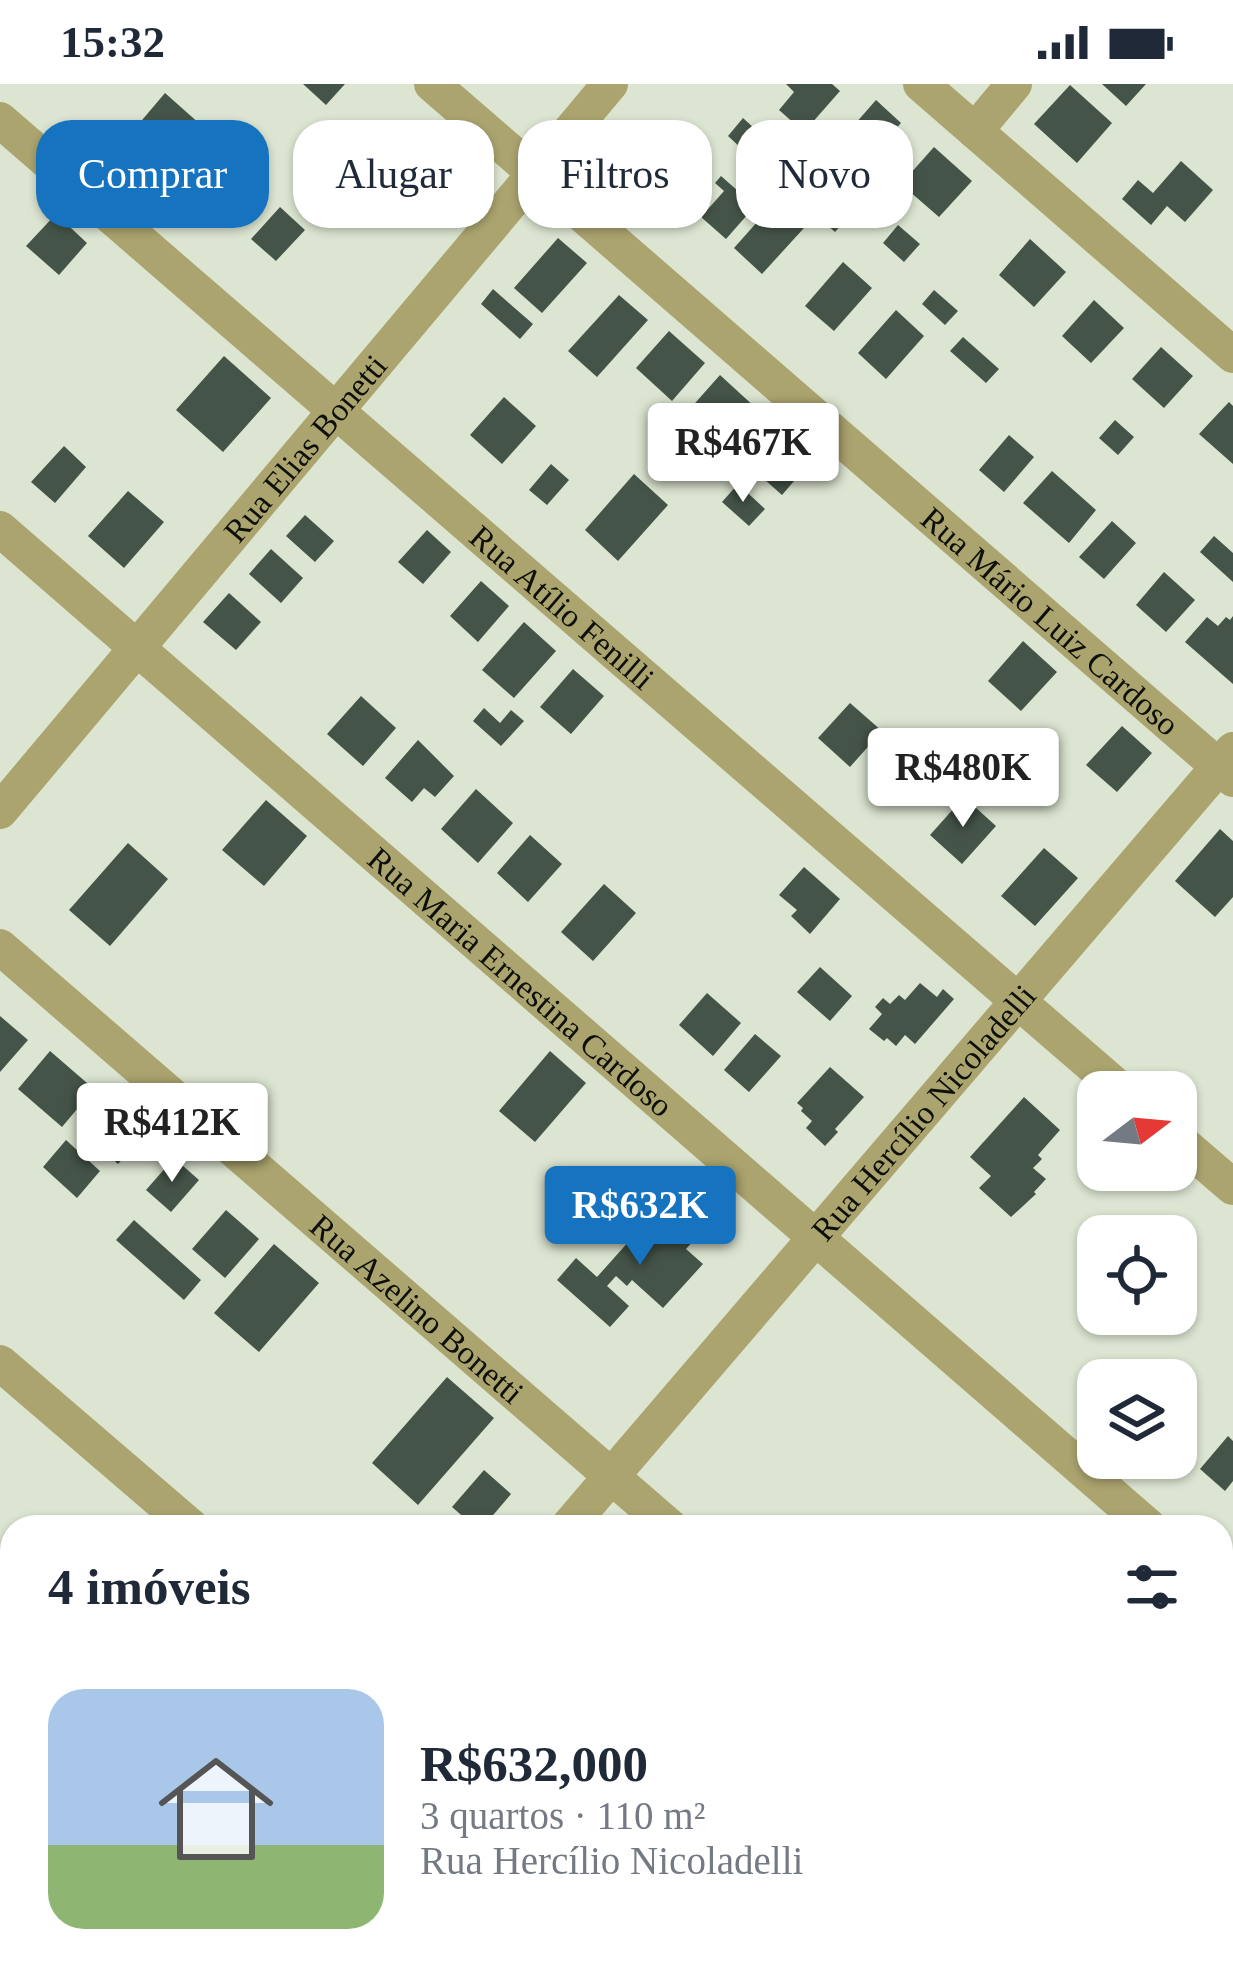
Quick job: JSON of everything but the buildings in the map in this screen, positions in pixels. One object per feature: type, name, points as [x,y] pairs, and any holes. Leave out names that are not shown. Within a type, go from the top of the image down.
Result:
[{"type":"street","name":"Rua Mário Luiz Cardoso","points":[[432,84],[518,158]]},
{"type":"street","name":"Rua Elias Bonetti","points":[[580,120],[610,84]]},
{"type":"street","points":[[921,84],[1226,334]]},
{"type":"street","points":[[975,131],[1014,84]]},
{"type":"street","name":"Rua Atílio Fenilli","points":[[0,120],[1099,1071]]},
{"type":"street","name":"Rua Elias Bonetti","points":[[0,811],[518,193]]},
{"type":"street","name":"Rua Mário Luiz Cardoso","points":[[599,228],[1228,765]]},
{"type":"street","name":"Rua Maria Ernestina Cardoso","points":[[0,529],[1135,1515]]},
{"type":"street","name":"Rua Hercílio Nicoladelli","points":[[578,1515],[1018,1001],[1228,765]]},
{"type":"street","name":"Rua Azelino Bonetti","points":[[0,947],[656,1515]]},
{"type":"street","points":[[1197,1156],[1233,1187]]},
{"type":"street","points":[[0,1363],[176,1515]]}]
